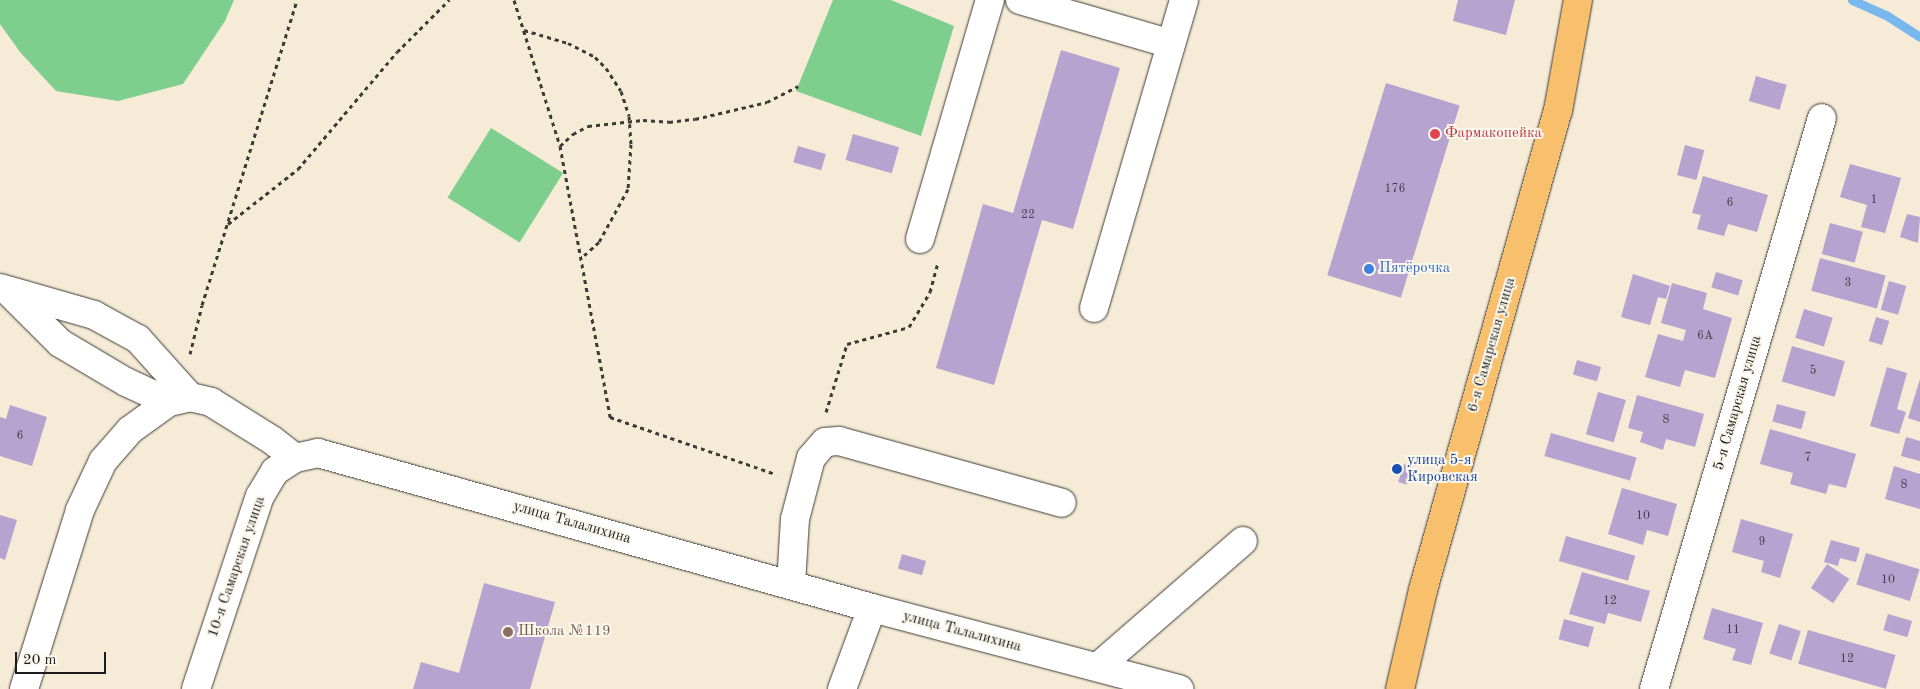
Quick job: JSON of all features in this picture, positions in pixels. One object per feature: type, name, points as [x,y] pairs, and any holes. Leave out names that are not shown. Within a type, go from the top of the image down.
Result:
[{"type":"main road","name":"6-я Самарская улица","points":[[1400,689],[1422,590],[1558,111],[1578,0]]},
{"type":"street","points":[[930,247],[990,0]]},
{"type":"street","points":[[1020,0],[1171,44]]},
{"type":"street","points":[[1094,308],[1184,0]]},
{"type":"street","name":"5-я Самарская улица","points":[[1654,689],[1822,118]]},
{"type":"street","points":[[3,289],[94,315],[138,339],[179,400]]},
{"type":"street","points":[[3,289],[60,343],[126,382],[179,400],[211,402],[272,440],[296,458]]},
{"type":"street","points":[[24,689],[80,510],[103,461],[130,430],[179,400]]},
{"type":"street","points":[[790,584],[795,519],[808,471],[825,442],[839,442],[1062,503]]},
{"type":"street","name":"улица Талалихина","points":[[296,458],[318,453],[340,458],[872,608],[1098,667],[1134,683],[1178,689]]},
{"type":"street","name":"10-я Самарская улица","points":[[196,689],[260,496],[275,471],[296,458]]},
{"type":"street","points":[[1098,667],[1243,541]]},
{"type":"street","points":[[842,689],[872,608]]},
{"type":"path","points":[[179,400],[202,305],[297,0]]},
{"type":"path","points":[[227,224],[298,169],[397,52],[449,0]]},
{"type":"path","points":[[514,0],[560,146],[610,417],[808,471],[847,344],[909,327],[930,292],[930,247]]},
{"type":"path","points":[[524,30],[568,43],[595,58],[606,68],[621,92],[629,121],[631,144],[628,189],[599,242],[580,259]]},
{"type":"path","points":[[560,146],[572,134],[588,126],[629,121],[669,122],[695,119],[767,102],[798,86]]},
{"type":"green space","points":[[0,0],[234,0],[225,21],[183,84],[118,101],[56,91],[20,52],[0,24]]},
{"type":"green space","points":[[833,0],[891,0],[954,26],[921,136],[796,91]]},
{"type":"green space","points":[[491,128],[563,173],[520,243],[448,198]]},
{"type":"building","points":[[1458,0],[1515,0],[1506,35],[1453,21]]},
{"type":"building","points":[[1061,50],[1120,68],[1073,229],[1042,220],[994,385],[936,368],[983,204],[1013,213]]},
{"type":"building","points":[[1756,76],[1787,85],[1780,110],[1749,101]]},
{"type":"building","points":[[1386,83],[1460,106],[1401,298],[1327,275]]},
{"type":"building","points":[[853,134],[899,147],[892,173],[846,160]]},
{"type":"building","points":[[1685,145],[1704,150],[1696,180],[1677,175]]},
{"type":"building","points":[[798,146],[826,154],[821,170],[793,162]]},
{"type":"building","points":[[1850,164],[1901,178],[1885,233],[1861,227],[1867,205],[1840,197]]},
{"type":"building","points":[[1703,176],[1768,195],[1757,232],[1728,224],[1724,236],[1697,229],[1701,215],[1692,213]]},
{"type":"building","points":[[1907,214],[1920,217],[1918,243],[1900,237]]},
{"type":"building","points":[[1830,223],[1863,232],[1855,263],[1822,254]]},
{"type":"building","points":[[1820,258],[1886,276],[1877,308],[1811,291]]},
{"type":"building","points":[[1716,272],[1743,280],[1738,295],[1711,287]]},
{"type":"building","points":[[1633,274],[1670,286],[1666,299],[1658,297],[1650,325],[1621,317]]},
{"type":"building","points":[[1889,281],[1906,286],[1898,315],[1881,310]]},
{"type":"building","points":[[1672,283],[1707,293],[1703,309],[1732,318],[1715,378],[1685,370],[1680,387],[1645,377],[1658,334],[1683,341],[1686,330],[1661,323]]},
{"type":"building","points":[[1804,309],[1833,318],[1824,346],[1795,338]]},
{"type":"building","points":[[1876,317],[1889,321],[1882,345],[1869,341]]},
{"type":"building","points":[[1792,346],[1845,361],[1835,397],[1782,382]]},
{"type":"building","points":[[1577,360],[1601,367],[1597,381],[1573,374]]},
{"type":"building","points":[[1887,367],[1907,373],[1897,409],[1906,412],[1899,434],[1870,426]]},
{"type":"building","points":[[1920,379],[1920,422],[1908,418]]},
{"type":"building","points":[[1598,392],[1626,400],[1614,442],[1586,434]]},
{"type":"building","points":[[1637,395],[1704,414],[1695,447],[1666,439],[1663,450],[1640,442],[1643,432],[1628,428]]},
{"type":"building","points":[[1777,404],[1806,412],[1801,429],[1772,421]]},
{"type":"building","points":[[10,405],[47,417],[32,466],[0,456],[0,417],[6,419]]},
{"type":"building","points":[[1770,429],[1856,454],[1846,488],[1829,484],[1826,494],[1790,484],[1793,473],[1760,464]]},
{"type":"building","points":[[1551,433],[1637,458],[1630,481],[1544,456]]},
{"type":"building","points":[[1906,437],[1920,441],[1920,461],[1901,456]]},
{"type":"building","points":[[1404,464],[1413,467],[1407,485],[1398,482]]},
{"type":"building","points":[[1894,466],[1920,474],[1920,509],[1885,499]]},
{"type":"building","points":[[1622,488],[1677,504],[1668,536],[1647,530],[1643,545],[1608,534]]},
{"type":"building","points":[[0,515],[17,520],[5,560],[0,558]]},
{"type":"building","points":[[1741,519],[1793,534],[1780,578],[1761,572],[1764,561],[1732,552]]},
{"type":"building","points":[[1566,536],[1635,556],[1628,581],[1559,561]]},
{"type":"building","points":[[1831,540],[1860,548],[1856,562],[1840,558],[1838,566],[1824,562]]},
{"type":"building","points":[[1866,553],[1920,569],[1910,601],[1856,585]]},
{"type":"building","points":[[902,554],[926,561],[922,575],[898,568]]},
{"type":"building","points":[[1827,564],[1849,579],[1833,603],[1811,588]]},
{"type":"building","points":[[1582,572],[1650,591],[1641,622],[1608,613],[1605,624],[1569,614]]},
{"type":"building","name":"Школа №119","points":[[484,583],[555,602],[530,689],[413,689],[421,662],[459,673]]},
{"type":"building","points":[[1712,608],[1763,623],[1751,665],[1732,660],[1736,649],[1703,639]]},
{"type":"building","points":[[1888,614],[1912,621],[1907,637],[1883,630]]},
{"type":"building","points":[[1564,619],[1594,627],[1589,647],[1559,639]]},
{"type":"building","points":[[1779,624],[1801,631],[1791,661],[1769,653]]},
{"type":"building","points":[[1808,630],[1895,655],[1886,689],[1798,664]]},
{"type":"waterway","points":[[1852,0],[1886,15],[1920,37]]},
{"type":"place","name":"Фармакопейка","points":[[1435,134]]},
{"type":"place","name":"Пятёрочка","points":[[1369,269]]},
{"type":"place","name":"улица 5-я Кировская","points":[[1397,469]]},
{"type":"place","name":"Школа №119","points":[[508,632]]}]
